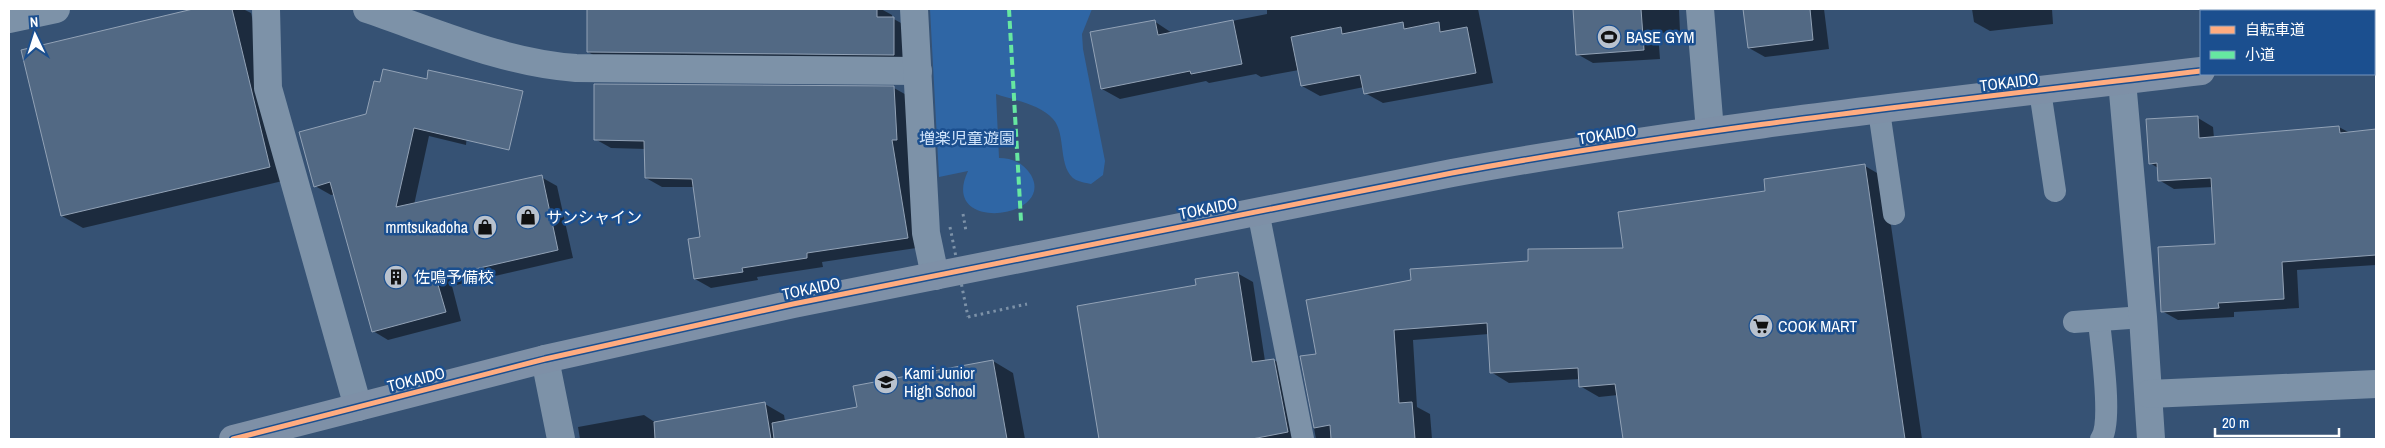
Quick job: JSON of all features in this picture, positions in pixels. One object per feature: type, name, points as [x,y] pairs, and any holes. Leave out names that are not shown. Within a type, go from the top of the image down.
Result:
[{"type":"highway","name":"TOKAIDO","points":[[233,439],[546,359],[793,304],[1537,157],[1710,131],[2200,71]]},
{"type":"street","points":[[9,19],[56,9]]},
{"type":"street","points":[[266,9],[268,88],[358,407]]},
{"type":"street","points":[[367,9],[511,58],[543,66],[576,68],[918,71]]},
{"type":"street","points":[[914,9],[926,233],[935,276]]},
{"type":"street","points":[[1700,9],[1710,131]]},
{"type":"street","points":[[2122,81],[2143,317],[2151,439]]},
{"type":"street","points":[[546,359],[561,439]]},
{"type":"street","points":[[2149,394],[2376,384]]},
{"type":"lane","points":[[2040,91],[2055,191]]},
{"type":"lane","points":[[1879,111],[1894,214]]},
{"type":"lane","points":[[1258,211],[1303,439]]},
{"type":"lane","points":[[2074,322],[2143,317]]},
{"type":"lane","points":[[2099,321],[2107,416],[2105,433],[2101,439]]},
{"type":"path","points":[[965,224],[966,232]]},
{"type":"path","points":[[950,227],[968,316],[1027,304]]},
{"type":"green space","name":"増楽児童遊園","points":[[930,9],[1092,9],[1082,34],[1083,49],[1105,161],[1103,175],[1091,184],[1076,180],[1066,168],[1060,133],[1053,119],[1034,106],[996,94],[999,158],[1017,162],[1025,167],[1031,175],[1034,190],[1027,202],[1014,210],[998,213],[981,212],[969,204],[963,191],[968,171],[939,177]]},
{"type":"building","points":[[193,9],[232,9],[270,167],[61,216],[21,50]]},
{"type":"building","points":[[587,9],[877,9],[877,17],[894,17],[894,55],[587,52]]},
{"type":"building","name":"BASE GYM","points":[[1573,9],[1641,9],[1644,50],[1576,55]]},
{"type":"building","points":[[1743,9],[1810,9],[1813,40],[1748,48]]},
{"type":"building","points":[[1155,20],[1158,35],[1233,20],[1242,64],[1191,74],[1190,71],[1101,89],[1090,32]]},
{"type":"building","points":[[1403,22],[1404,29],[1439,22],[1440,32],[1467,27],[1476,73],[1364,94],[1360,75],[1301,86],[1291,37],[1341,27],[1342,34]]},
{"type":"building","points":[[383,69],[427,79],[428,70],[523,91],[509,150],[414,128],[396,207],[542,175],[558,250],[436,278],[446,312],[372,332],[330,182],[314,187],[299,132],[366,114],[374,81],[380,82]]},
{"type":"building","points":[[594,84],[894,86],[897,140],[892,140],[908,238],[807,253],[807,258],[742,268],[743,272],[694,279],[688,239],[700,237],[692,179],[645,178],[644,141],[594,140]]},
{"type":"building","points":[[2198,116],[2199,138],[2339,126],[2340,133],[2376,129],[2376,255],[2282,262],[2284,299],[2218,303],[2219,308],[2161,312],[2158,247],[2215,244],[2211,178],[2158,181],[2157,163],[2149,164],[2146,119]]},
{"type":"building","name":"COOK MART","points":[[1865,164],[1905,439],[1623,439],[1615,384],[1579,387],[1578,368],[1490,373],[1487,323],[1394,330],[1399,403],[1412,402],[1415,439],[1331,439],[1330,425],[1314,428],[1300,356],[1316,354],[1306,300],[1411,280],[1410,269],[1528,261],[1528,249],[1623,248],[1618,212],[1765,191],[1764,179]]},
{"type":"building","points":[[1238,272],[1252,362],[1274,359],[1288,432],[1252,439],[1099,439],[1077,306],[1196,285],[1195,279]]},
{"type":"building","points":[[993,360],[1007,439],[774,439],[772,423],[857,407],[853,386]]},
{"type":"building","points":[[765,402],[771,439],[655,439],[654,422]]},
{"type":"marked path","points":[[1009,9],[1021,221]]},
{"type":"cycle path","points":[[233,439],[545,359],[793,304],[1452,173],[1732,128],[2200,71]]},
{"type":"place","name":"BASE GYM","points":[[1609,37]]},
{"type":"place","name":"サンシャイン","points":[[528,217]]},
{"type":"place","name":"mmtsukadoha","points":[[485,227]]},
{"type":"place","name":"佐鳴予備校","points":[[396,277]]},
{"type":"place","name":"COOK MART","points":[[1761,326]]},
{"type":"place","name":"Kami Junior High School","points":[[886,382]]}]
